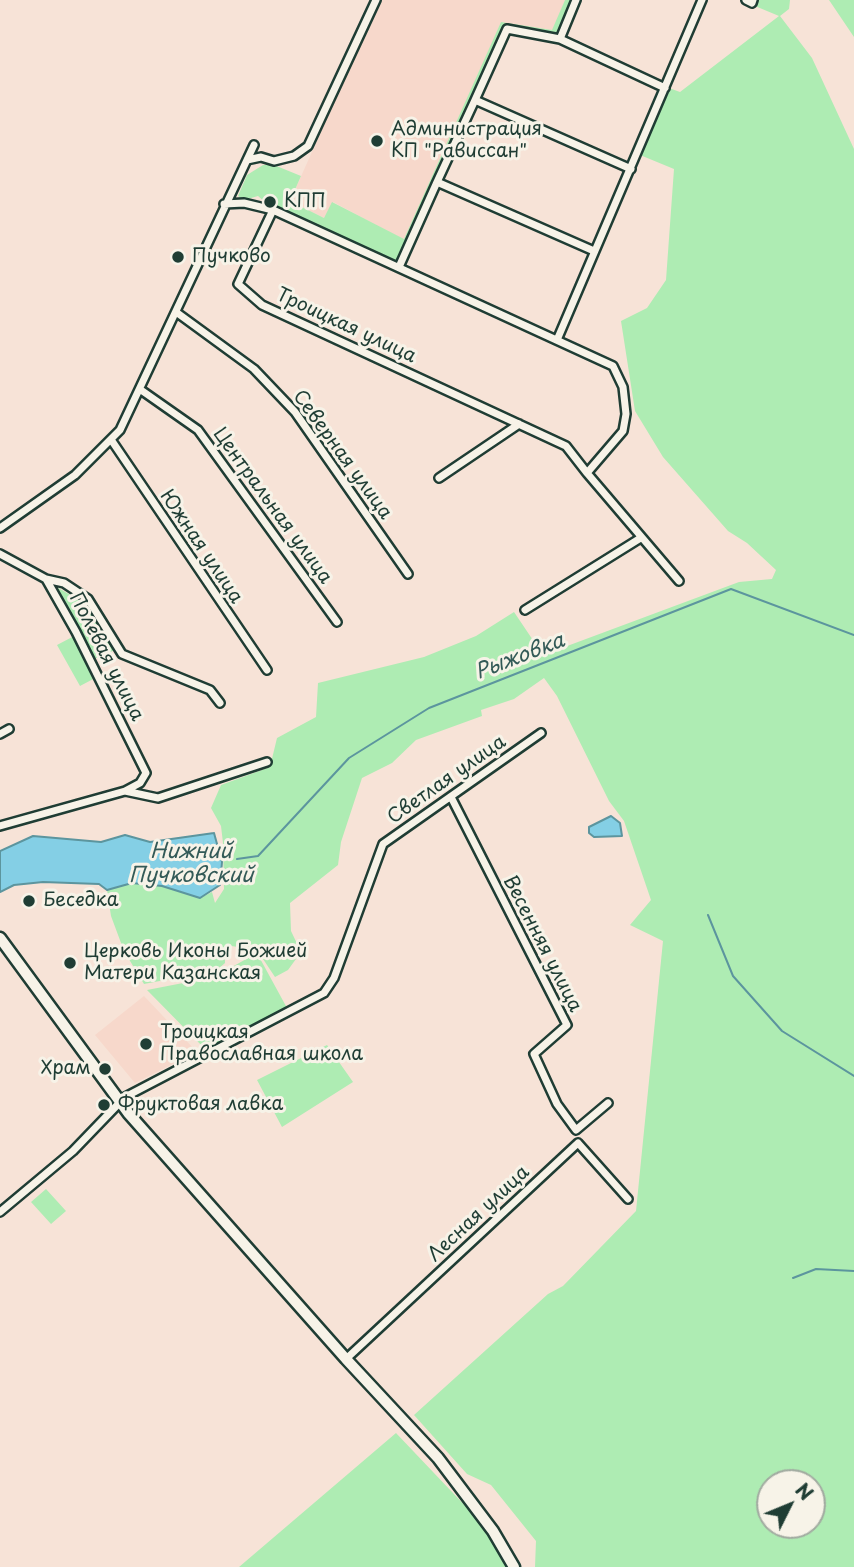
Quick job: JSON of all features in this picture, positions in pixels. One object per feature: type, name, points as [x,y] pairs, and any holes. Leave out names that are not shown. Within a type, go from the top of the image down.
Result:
[{"type":"street","points":[[247,160],[261,157],[274,161],[304,151],[312,141],[376,0]]},
{"type":"street","points":[[560,39],[576,0]]},
{"type":"street","points":[[556,340],[702,0]]},
{"type":"street","points":[[746,0],[752,3],[753,0]]},
{"type":"street","points":[[399,267],[508,29],[560,39],[665,88]]},
{"type":"street","points":[[475,100],[631,169]]},
{"type":"street","points":[[0,528],[75,475],[112,441],[141,390],[223,204],[254,145]]},
{"type":"street","points":[[437,183],[594,251]]},
{"type":"street","points":[[223,204],[244,203],[269,209],[613,366],[623,387],[626,414],[623,431],[587,473]]},
{"type":"street","name":"Троицкая улица","points":[[269,209],[238,284],[262,305],[566,446],[639,539],[679,581]]},
{"type":"street","name":"Северная улица","points":[[176,312],[254,369],[295,412],[408,575]]},
{"type":"street","name":"Центральная улица","points":[[141,390],[198,429],[337,622]]},
{"type":"street","points":[[439,478],[519,424]]},
{"type":"street","name":"Южная улица","points":[[112,441],[267,670]]},
{"type":"street","points":[[525,610],[639,539]]},
{"type":"street","name":"Полевая улица","points":[[0,554],[46,579],[140,757],[146,773],[140,783],[125,792]]},
{"type":"street","points":[[46,579],[68,585],[88,599],[122,654],[211,690],[220,703]]},
{"type":"street","points":[[0,734],[9,729]]},
{"type":"street","name":"Светлая улица","points":[[0,1212],[73,1151],[120,1102],[149,1083],[205,1058],[324,993],[334,978],[383,844],[541,733]]},
{"type":"street","points":[[0,826],[125,792],[158,798],[267,762]]},
{"type":"street","name":"Весенняя улица","points":[[451,797],[567,1025],[534,1054],[557,1104],[576,1130],[608,1102]]},
{"type":"street","points":[[1,943],[120,1102],[346,1359],[438,1458],[493,1531],[514,1567]]},
{"type":"street","name":"Лесная улица","points":[[346,1359],[578,1143],[628,1199]]},
{"type":"shaded area","points":[[380,0],[565,0],[553,31],[501,23],[404,240],[333,202],[324,218],[290,201]]},
{"type":"shaded area","name":"Троицкая Православная школа","points":[[144,996],[197,1052],[135,1083],[95,1035]]},
{"type":"green space","points":[[565,0],[573,0],[561,32],[555,35],[505,26],[399,261],[395,262],[271,206],[274,201],[269,198],[266,203],[258,196],[244,200],[238,196],[247,175],[263,165],[274,165],[301,176],[290,201],[324,218],[332,202],[404,239],[501,22],[552,30]]},
{"type":"green space","points":[[758,0],[790,0],[789,9],[780,16],[812,58],[854,149],[854,1567],[535,1567],[536,1541],[491,1485],[467,1474],[414,1415],[548,1294],[563,1286],[636,1211],[663,941],[630,925],[651,900],[624,821],[609,801],[557,696],[544,678],[514,699],[481,710],[482,716],[416,740],[392,763],[362,778],[341,842],[338,865],[290,903],[291,931],[301,952],[288,970],[275,977],[257,950],[225,945],[225,963],[217,970],[144,984],[124,951],[111,916],[107,890],[132,883],[162,886],[200,898],[212,892],[215,903],[224,889],[223,843],[221,826],[211,808],[221,785],[270,767],[277,738],[316,717],[318,683],[424,657],[476,636],[514,612],[543,655],[739,582],[772,579],[776,570],[747,543],[728,531],[663,457],[635,411],[621,321],[647,308],[666,280],[674,169],[640,155],[669,88],[680,92],[779,16],[755,6]]},
{"type":"green space","points":[[829,0],[854,0],[854,37]]},
{"type":"green space","points":[[55,586],[91,607],[115,650],[94,659]]},
{"type":"green space","points":[[76,635],[97,677],[80,686],[57,645]]},
{"type":"green space","points":[[257,953],[287,1008],[205,1049],[147,990],[214,977]]},
{"type":"green space","points":[[327,1045],[353,1082],[282,1127],[257,1080]]},
{"type":"green space","points":[[46,1189],[66,1211],[51,1224],[31,1202]]},
{"type":"green space","points":[[396,1433],[471,1512],[510,1567],[239,1567]]},
{"type":"water","points":[[611,816],[620,823],[622,836],[594,837],[589,833],[589,827]]},
{"type":"water","name":"Нижний Пучковский","points":[[214,833],[222,862],[220,885],[200,898],[162,886],[132,883],[107,890],[99,884],[43,882],[14,885],[0,892],[0,851],[33,836],[101,842],[125,835],[150,842]]},
{"type":"waterway","name":"Рыжовка","points":[[237,859],[258,856],[349,758],[429,708],[731,589],[854,635]]},
{"type":"waterway","points":[[708,915],[733,976],[782,1031],[854,1076]]},
{"type":"waterway","points":[[793,1278],[816,1269],[854,1271]]},
{"type":"place","name":"Администрация КП \"Рависсан\"","points":[[377,141]]},
{"type":"place","name":"КПП","points":[[270,202]]},
{"type":"place","name":"Пучково","points":[[178,257]]},
{"type":"place","name":"Беседка","points":[[29,901]]},
{"type":"place","name":"Церковь Иконы Божией Матери Казанская","points":[[70,963]]},
{"type":"place","name":"Троицкая Православная школа","points":[[146,1044]]},
{"type":"place","name":"Храм","points":[[105,1069]]},
{"type":"place","name":"Фруктовая лавка","points":[[104,1105]]}]
